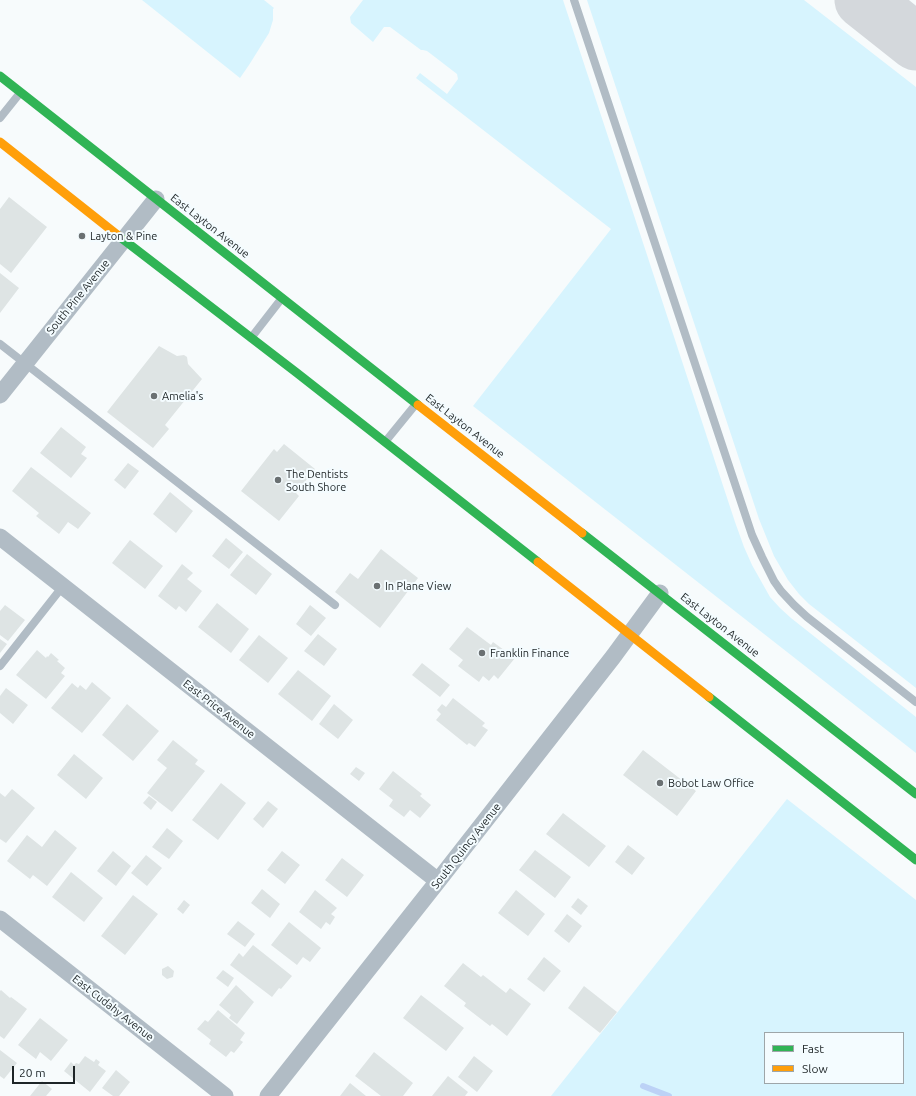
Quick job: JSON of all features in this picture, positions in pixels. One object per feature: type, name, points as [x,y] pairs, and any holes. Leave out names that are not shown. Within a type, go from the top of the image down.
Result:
[{"type":"main road","name":"East Layton Avenue","points":[[0,76],[916,794]]},
{"type":"main road","points":[[0,142],[916,860]]},
{"type":"street","name":"South Pine Avenue","points":[[0,395],[156,199]]},
{"type":"street","name":"East Price Avenue","points":[[0,537],[438,881]]},
{"type":"street","name":"South Quincy Avenue","points":[[268,1096],[438,881],[660,593]]},
{"type":"street","name":"East Cudahy Avenue","points":[[0,919],[225,1096]]},
{"type":"lane","points":[[574,0],[752,535],[762,557],[774,581],[794,605],[813,622],[916,702]]},
{"type":"lane","points":[[0,118],[20,92]]},
{"type":"lane","points":[[251,338],[282,297]]},
{"type":"lane","points":[[0,344],[335,605]]},
{"type":"lane","points":[[384,442],[416,403]]},
{"type":"lane","points":[[0,666],[63,586]]},
{"type":"shaded area","points":[[142,0],[264,0],[274,8],[273,20],[269,33],[240,78]]},
{"type":"shaded area","points":[[363,0],[563,0],[735,522],[752,565],[770,597],[780,608],[916,717],[916,753],[473,406],[611,229],[416,78],[420,73],[447,94],[458,79],[457,74],[427,51],[421,50],[390,27],[384,27],[373,42],[351,23],[350,17]]},
{"type":"shaded area","points":[[587,0],[804,0],[916,87],[916,688],[809,604],[788,580],[774,556],[759,519]]},
{"type":"shaded area","points":[[787,799],[916,900],[916,1096],[551,1096]]},
{"type":"building","points":[[9,197],[47,227],[11,273],[0,264],[0,209]]},
{"type":"building","points":[[0,273],[19,288],[0,313]]},
{"type":"building","name":"Amelia's","points":[[159,346],[177,356],[184,355],[187,357],[188,364],[202,379],[165,425],[169,429],[153,448],[107,412]]},
{"type":"building","points":[[61,427],[86,447],[81,454],[87,458],[71,478],[40,453]]},
{"type":"building","name":"The Dentists South Shore","points":[[284,444],[315,469],[296,493],[299,496],[279,521],[241,491],[274,449],[277,452]]},
{"type":"building","points":[[128,463],[139,471],[125,489],[114,480]]},
{"type":"building","points":[[31,467],[91,513],[78,529],[68,522],[59,534],[36,516],[39,513],[12,491]]},
{"type":"building","points":[[170,492],[193,511],[176,533],[153,514]]},
{"type":"building","points":[[226,538],[243,552],[229,569],[212,556]]},
{"type":"building","points":[[130,540],[163,566],[145,589],[112,563]]},
{"type":"building","name":"In Plane View","points":[[381,549],[418,578],[380,628],[335,592],[350,573],[358,579]]},
{"type":"building","points":[[247,554],[272,574],[256,595],[230,575]]},
{"type":"building","points":[[182,564],[193,573],[187,579],[202,591],[186,612],[179,606],[176,610],[158,596]]},
{"type":"building","points":[[217,603],[249,629],[231,653],[198,627]]},
{"type":"building","points":[[5,605],[25,620],[8,641],[0,635],[0,611]]},
{"type":"building","points":[[310,605],[326,618],[311,636],[296,624]]},
{"type":"building","name":"Franklin Finance","points":[[467,627],[491,645],[493,642],[515,658],[498,679],[494,675],[489,681],[483,676],[479,682],[458,666],[463,660],[449,649]]},
{"type":"building","points":[[318,634],[337,649],[324,666],[304,651]]},
{"type":"building","points":[[259,635],[288,658],[268,683],[239,660]]},
{"type":"building","points":[[0,639],[7,644],[0,653]]},
{"type":"building","points":[[37,650],[46,658],[51,653],[65,668],[61,673],[65,676],[46,699],[16,675]]},
{"type":"building","points":[[422,663],[450,685],[440,697],[412,675]]},
{"type":"building","points":[[298,670],[331,696],[312,721],[278,694]]},
{"type":"building","points":[[92,682],[111,698],[82,733],[51,708],[72,683],[78,688],[80,685],[86,690]]},
{"type":"building","points":[[6,688],[28,705],[13,724],[0,713],[0,696]]},
{"type":"building","points":[[453,698],[485,723],[482,726],[488,730],[475,747],[469,743],[467,745],[436,720],[441,714],[437,710],[442,704],[446,707]]},
{"type":"building","points":[[127,704],[159,731],[133,761],[102,735]]},
{"type":"building","points":[[334,704],[353,720],[338,739],[319,724]]},
{"type":"building","points":[[173,740],[198,760],[195,764],[205,771],[172,812],[147,793],[167,768],[157,760]]},
{"type":"building","name":"Bobot Law Office","points":[[643,750],[696,791],[677,816],[623,775]]},
{"type":"building","points":[[74,754],[103,778],[86,799],[57,775]]},
{"type":"building","points":[[356,767],[365,773],[359,781],[350,774]]},
{"type":"building","points":[[393,771],[422,794],[420,796],[431,805],[420,818],[410,810],[404,817],[389,806],[393,800],[379,789]]},
{"type":"building","points":[[221,783],[246,803],[218,840],[192,820]]},
{"type":"building","points":[[12,789],[35,808],[6,843],[0,839],[0,793],[5,797]]},
{"type":"building","points":[[149,796],[157,802],[151,810],[143,803]]},
{"type":"building","points":[[268,801],[278,809],[263,828],[253,819]]},
{"type":"building","points":[[563,813],[606,846],[589,867],[546,834]]},
{"type":"building","points":[[167,828],[183,841],[169,859],[152,847]]},
{"type":"building","points":[[55,830],[77,848],[47,886],[33,875],[30,879],[7,861],[27,835],[42,847]]},
{"type":"building","points":[[628,845],[645,858],[632,875],[615,862]]},
{"type":"building","points":[[535,850],[571,877],[555,898],[519,870]]},
{"type":"building","points":[[113,851],[131,866],[116,886],[97,871]]},
{"type":"building","points":[[282,851],[300,865],[285,884],[267,870]]},
{"type":"building","points":[[146,855],[162,868],[147,886],[131,873]]},
{"type":"building","points":[[342,858],[364,875],[347,897],[325,880]]},
{"type":"building","points":[[71,872],[103,898],[84,922],[52,897]]},
{"type":"building","points":[[262,889],[280,904],[270,918],[251,903]]},
{"type":"building","points":[[315,890],[337,908],[331,914],[335,917],[330,925],[326,922],[321,929],[299,912]]},
{"type":"building","points":[[516,890],[545,914],[528,936],[498,913]]},
{"type":"building","points":[[133,895],[158,914],[125,955],[101,936]]},
{"type":"building","points":[[578,898],[588,906],[581,915],[571,907]]},
{"type":"building","points":[[184,900],[190,905],[183,914],[177,909]]},
{"type":"building","points":[[567,914],[582,926],[569,943],[554,931]]},
{"type":"building","points":[[238,921],[255,934],[245,947],[227,934]]},
{"type":"building","points":[[289,922],[321,948],[310,962],[303,957],[297,965],[271,945]]},
{"type":"building","points":[[253,945],[292,976],[272,997],[230,965],[239,953],[243,957]]},
{"type":"building","points":[[544,957],[561,971],[544,992],[527,979]]},
{"type":"building","points":[[463,963],[481,977],[483,975],[506,993],[510,988],[531,1004],[507,1036],[492,1024],[490,1026],[464,1006],[466,1003],[444,986]]},
{"type":"building","points":[[168,966],[174,971],[173,977],[167,979],[162,975],[162,969]]},
{"type":"building","points":[[223,970],[234,978],[228,987],[216,978]]},
{"type":"building","points":[[236,985],[254,1002],[237,1024],[229,1018],[231,1015],[219,1005]]},
{"type":"building","points":[[584,986],[617,1012],[600,1033],[568,1008]]},
{"type":"building","points":[[1,990],[27,1009],[4,1039],[0,1036]]},
{"type":"building","points":[[421,995],[464,1028],[446,1051],[403,1018]]},
{"type":"building","points":[[218,1010],[245,1033],[240,1040],[243,1042],[234,1053],[231,1051],[226,1057],[209,1044],[211,1040],[197,1029],[205,1020],[208,1022]]},
{"type":"building","points":[[40,1018],[68,1040],[51,1061],[40,1052],[36,1059],[18,1045]]},
{"type":"building","points":[[0,1050],[17,1063],[4,1079],[0,1076]]},
{"type":"building","points":[[374,1052],[413,1083],[403,1096],[381,1096],[355,1076]]},
{"type":"building","points":[[85,1056],[94,1062],[96,1059],[100,1062],[98,1065],[106,1071],[90,1092],[64,1071],[71,1062],[74,1065],[76,1063],[79,1064]]},
{"type":"building","points":[[474,1056],[493,1071],[477,1092],[458,1077]]},
{"type":"building","points":[[116,1070],[130,1082],[119,1096],[113,1096],[102,1088]]},
{"type":"building","points":[[448,1076],[468,1092],[465,1096],[432,1096]]},
{"type":"building","points":[[42,1081],[52,1089],[46,1096],[30,1096]]},
{"type":"building","points":[[350,1083],[366,1096],[340,1096]]},
{"type":"waterway","points":[[643,1086],[669,1096]]},
{"type":"taxiway","points":[[863,0],[916,42]]},
{"type":"traffic: fast","points":[[0,76],[418,405]]},
{"type":"traffic: fast","points":[[120,237],[297,373],[538,562]]},
{"type":"traffic: fast","points":[[582,533],[916,794]]},
{"type":"traffic: fast","points":[[709,697],[916,860]]},
{"type":"traffic: slow","points":[[0,142],[120,237]]},
{"type":"traffic: slow","points":[[418,405],[582,533]]},
{"type":"traffic: slow","points":[[538,562],[709,697]]},
{"type":"place","name":"Layton & Pine","points":[[82,236]]},
{"type":"place","name":"Amelia's","points":[[154,396]]},
{"type":"place","name":"The Dentists South Shore","points":[[278,480]]},
{"type":"place","name":"In Plane View","points":[[377,586]]},
{"type":"place","name":"Franklin Finance","points":[[482,653]]},
{"type":"place","name":"Bobot Law Office","points":[[660,783]]}]
